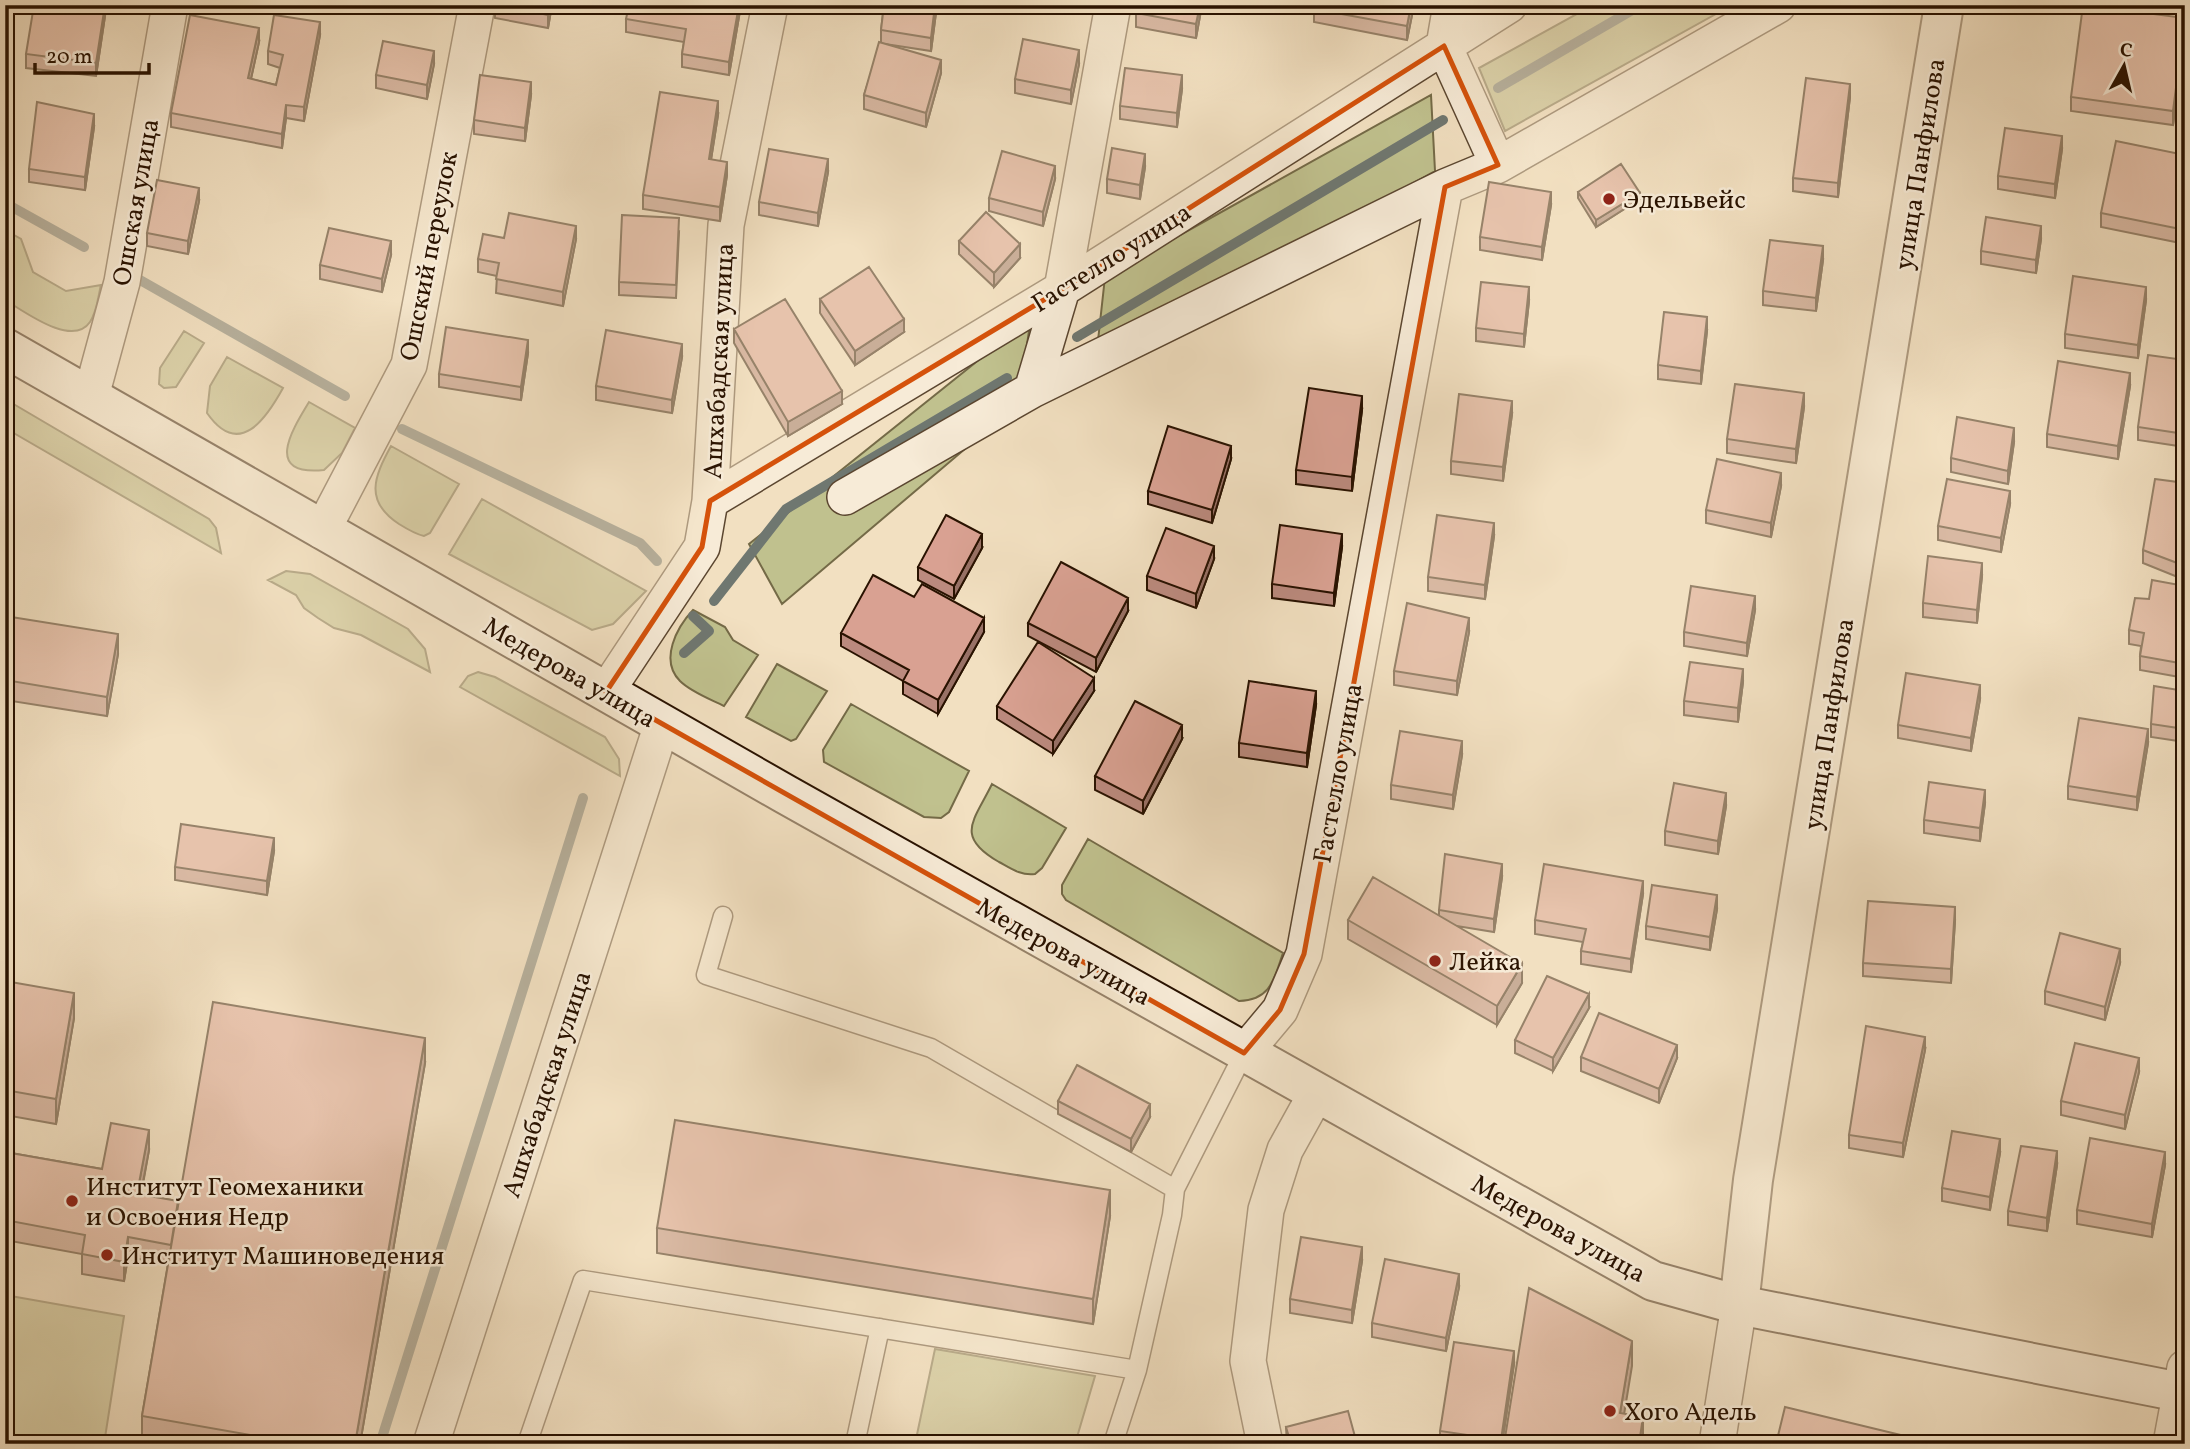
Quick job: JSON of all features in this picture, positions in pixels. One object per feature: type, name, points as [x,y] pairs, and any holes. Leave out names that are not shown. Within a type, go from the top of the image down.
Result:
[{"type":"main road","name":"улица Панфилова","points":[[1739,1306],[1754,1180],[1944,5]]},
{"type":"main road","name":"Медерова улица","points":[[5,348],[662,724],[1316,1094],[1653,1281],[1739,1306],[2183,1384]]},
{"type":"street","name":"Ошская улица","points":[[91,396],[121,282],[170,5]]},
{"type":"street","name":"Ошский переулок","points":[[322,531],[409,365],[477,5]]},
{"type":"street","name":"Ашхабадская улица","points":[[606,692],[677,589],[702,547],[710,501],[726,225],[771,5]]},
{"type":"street","points":[[1032,390],[1062,289],[1113,5]]},
{"type":"street","points":[[1451,5],[1444,46],[1498,165]]},
{"type":"street","name":"Гастелло улица","points":[[710,501],[1062,289],[1508,5]]},
{"type":"street","points":[[845,497],[1032,390],[1445,187],[1498,165],[1778,5]]},
{"type":"street","name":"Гастелло улица","points":[[1244,1053],[1280,1010],[1304,954],[1445,187]]},
{"type":"street","name":"Ашхабадская улица","points":[[431,1444],[662,724]]},
{"type":"street","points":[[1265,1444],[1248,1361],[1266,1210],[1285,1150],[1316,1094]]},
{"type":"street","name":"улица Панфилова","points":[[1717,1444],[1739,1306]]},
{"type":"street","points":[[2171,1444],[2183,1384]]},
{"type":"lane","points":[[723,916],[706,975],[931,1048],[1175,1189]]},
{"type":"lane","points":[[1113,1444],[1137,1370],[1172,1215],[1175,1189],[1244,1053]]},
{"type":"lane","points":[[527,1444],[583,1279],[1137,1370]]},
{"type":"lane","points":[[855,1444],[880,1328]]},
{"type":"highlighted area","points":[[1444,46],[1498,165],[1445,187],[1304,954],[1280,1010],[1244,1053],[606,692],[702,547],[710,501],[1062,289]]},
{"type":"green space","points":[[1593,5],[1732,5],[1505,131],[1479,68]]},
{"type":"green space","points":[[1431,95],[1435,171],[1096,359],[1105,277]]},
{"type":"green space","points":[[5,230],[21,239],[33,272],[66,291],[101,285],[94,314],[82,329],[72,331],[48,325],[5,300]]},
{"type":"green space","points":[[1031,318],[1018,404],[782,604],[749,544]]},
{"type":"green space","points":[[184,331],[204,343],[176,387],[164,388],[159,384],[160,368]]},
{"type":"green space","points":[[227,357],[283,388],[260,422],[241,433],[230,433],[207,413],[210,386]]},
{"type":"green space","points":[[5,399],[209,519],[216,528],[221,553],[5,428]]},
{"type":"green space","points":[[309,402],[355,428],[342,453],[324,470],[305,470],[294,466],[288,459],[290,437]]},
{"type":"green space","points":[[391,446],[459,484],[430,533],[424,536],[399,524],[388,515],[377,497],[377,478]]},
{"type":"green space","points":[[482,499],[646,591],[613,624],[592,630],[449,554]]},
{"type":"green space","points":[[286,571],[310,574],[408,629],[425,649],[430,672],[361,635],[334,628],[304,608],[296,595],[268,580]]},
{"type":"green space","points":[[693,610],[725,627],[733,640],[758,655],[724,706],[690,689],[674,673],[671,654],[676,634]]},
{"type":"green space","points":[[777,664],[827,691],[796,739],[791,741],[746,717]]},
{"type":"green space","points":[[478,672],[495,677],[605,737],[619,759],[620,776],[460,687],[468,676]]},
{"type":"green space","points":[[851,704],[969,771],[949,812],[941,818],[924,817],[824,762],[823,750]]},
{"type":"green space","points":[[992,784],[1066,828],[1042,868],[1035,874],[1020,873],[999,862],[985,853],[972,836],[974,818]]},
{"type":"green space","points":[[1088,839],[1283,953],[1265,992],[1250,1000],[1239,1001],[1066,900],[1062,894],[1062,885]]},
{"type":"green space","points":[[5,1295],[124,1316],[104,1444],[5,1444]]},
{"type":"green space","points":[[935,1349],[1095,1376],[1075,1444],[915,1444]]},
{"type":"building","points":[[34,5],[105,5],[96,63],[26,54]]},
{"type":"building","points":[[501,5],[550,5],[548,15]]},
{"type":"building","points":[[629,5],[739,5],[729,62],[682,54],[686,29],[626,19]]},
{"type":"building","points":[[884,5],[935,5],[931,38],[881,30]]},
{"type":"building","points":[[1137,5],[1200,5],[1196,24],[1136,13]]},
{"type":"building","points":[[1315,5],[1411,5],[1407,26],[1314,9]]},
{"type":"building","points":[[2083,5],[2185,18],[2173,111],[2071,97]]},
{"type":"building","points":[[190,15],[259,28],[248,78],[276,85],[283,55],[268,51],[274,15],[320,22],[304,107],[286,105],[282,134],[171,113]]},
{"type":"building","points":[[1023,39],[1079,50],[1071,90],[1015,79]]},
{"type":"building","points":[[383,41],[434,51],[427,85],[376,75]]},
{"type":"building","points":[[879,42],[941,60],[926,113],[864,95]]},
{"type":"building","points":[[1125,68],[1182,75],[1177,113],[1120,106]]},
{"type":"building","points":[[480,75],[531,82],[525,128],[474,120]]},
{"type":"building","points":[[1806,78],[1850,84],[1838,183],[1793,178]]},
{"type":"building","points":[[660,92],[718,101],[709,159],[727,162],[720,207],[643,195]]},
{"type":"building","points":[[37,102],[94,114],[85,177],[29,169]]},
{"type":"building","points":[[2005,128],[2062,136],[2055,184],[1998,176]]},
{"type":"building","points":[[2116,141],[2185,155],[2185,230],[2101,213]]},
{"type":"building","points":[[1112,148],[1145,154],[1140,185],[1107,179]]},
{"type":"building","points":[[769,149],[828,159],[818,213],[759,202]]},
{"type":"building","points":[[1002,151],[1055,166],[1043,212],[989,198]]},
{"type":"building","name":"Эдельвейс","points":[[1621,164],[1640,193],[1596,220],[1578,192]]},
{"type":"building","points":[[157,180],[199,188],[188,241],[147,233]]},
{"type":"building","points":[[1489,182],[1551,192],[1542,247],[1480,237]]},
{"type":"building","points":[[986,212],[1020,244],[994,273],[959,241]]},
{"type":"building","points":[[509,213],[576,226],[563,292],[496,279],[499,263],[478,259],[483,234],[504,238]]},
{"type":"building","points":[[622,215],[679,218],[676,285],[619,282]]},
{"type":"building","points":[[1986,217],[2041,226],[2036,260],[1981,251]]},
{"type":"building","points":[[329,228],[391,241],[382,279],[320,265]]},
{"type":"building","points":[[1770,240],[1823,246],[1816,298],[1763,291]]},
{"type":"building","points":[[869,267],[904,319],[855,351],[820,299]]},
{"type":"building","points":[[2073,276],[2146,287],[2138,345],[2065,334]]},
{"type":"building","points":[[1481,282],[1529,287],[1524,334],[1476,328]]},
{"type":"building","points":[[785,299],[842,391],[788,422],[734,329]]},
{"type":"building","points":[[1664,312],[1707,317],[1701,371],[1658,365]]},
{"type":"building","points":[[446,327],[528,340],[521,387],[439,374]]},
{"type":"building","points":[[606,330],[682,344],[672,400],[596,386]]},
{"type":"building","points":[[2148,355],[2185,360],[2185,434],[2138,427]]},
{"type":"building","points":[[2058,361],[2130,373],[2118,446],[2047,434]]},
{"type":"building","points":[[1735,384],[1804,393],[1796,449],[1727,439]]},
{"type":"building","points":[[1309,388],[1362,396],[1352,477],[1296,470]]},
{"type":"building","points":[[1459,394],[1512,401],[1503,467],[1451,461]]},
{"type":"building","points":[[1957,417],[2014,428],[2008,471],[1951,458]]},
{"type":"building","points":[[1168,426],[1231,446],[1212,510],[1148,491]]},
{"type":"building","points":[[1717,459],[1781,473],[1771,523],[1706,510]]},
{"type":"building","points":[[1947,479],[2010,491],[2001,538],[1938,526]]},
{"type":"building","points":[[2155,479],[2185,483],[2185,566],[2143,550]]},
{"type":"building","points":[[946,515],[982,534],[954,586],[918,567]]},
{"type":"building","points":[[1437,515],[1494,523],[1485,585],[1428,577]]},
{"type":"building","points":[[1280,525],[1342,534],[1334,593],[1272,584]]},
{"type":"building","points":[[1166,528],[1214,546],[1196,594],[1147,576]]},
{"type":"building","points":[[1928,556],[1982,563],[1977,610],[1923,603]]},
{"type":"building","points":[[1061,562],[1128,598],[1096,658],[1028,623]]},
{"type":"building","points":[[873,575],[914,597],[922,584],[984,618],[938,700],[903,681],[909,670],[841,633]]},
{"type":"building","points":[[2152,580],[2185,586],[2185,664],[2140,656],[2144,633],[2129,630],[2135,598],[2149,599]]},
{"type":"building","points":[[1691,586],[1755,596],[1747,643],[1684,632]]},
{"type":"building","points":[[1407,603],[1469,618],[1457,681],[1394,671]]},
{"type":"building","points":[[5,616],[118,634],[107,697],[5,680]]},
{"type":"building","points":[[1038,642],[1094,678],[1053,741],[997,706]]},
{"type":"building","points":[[1690,662],[1743,669],[1738,708],[1684,701]]},
{"type":"building","points":[[1906,673],[1980,685],[1971,738],[1898,725]]},
{"type":"building","points":[[1249,681],[1316,691],[1307,753],[1239,743]]},
{"type":"building","points":[[2154,686],[2185,691],[2185,729],[2151,724]]},
{"type":"building","points":[[1135,701],[1182,725],[1143,801],[1095,776]]},
{"type":"building","points":[[2079,718],[2148,729],[2137,797],[2068,786]]},
{"type":"building","points":[[1400,731],[1462,741],[1453,795],[1391,785]]},
{"type":"building","points":[[1929,782],[1985,790],[1980,828],[1924,820]]},
{"type":"building","points":[[1674,783],[1726,793],[1718,841],[1665,831]]},
{"type":"building","points":[[181,824],[274,838],[267,881],[175,867]]},
{"type":"building","points":[[1445,854],[1502,864],[1494,919],[1439,910]]},
{"type":"building","points":[[1544,864],[1643,881],[1631,959],[1581,951],[1586,929],[1535,920]]},
{"type":"building","name":"Лейка","points":[[1373,877],[1522,964],[1497,1006],[1348,920]]},
{"type":"building","points":[[1652,885],[1717,895],[1710,937],[1646,926]]},
{"type":"building","points":[[1868,901],[1955,907],[1951,969],[1863,963]]},
{"type":"building","points":[[2060,933],[2120,949],[2105,1007],[2045,991]]},
{"type":"building","points":[[1547,976],[1589,994],[1553,1058],[1515,1040]]},
{"type":"building","points":[[5,981],[74,993],[56,1099],[5,1090]]},
{"type":"building","points":[[213,1002],[425,1038],[355,1444],[301,1444],[142,1416]]},
{"type":"building","points":[[1599,1013],[1677,1045],[1659,1089],[1581,1057]]},
{"type":"building","points":[[1866,1026],[1925,1037],[1903,1143],[1849,1135]]},
{"type":"building","points":[[2075,1043],[2139,1058],[2125,1115],[2061,1101]]},
{"type":"building","points":[[1077,1065],[1150,1104],[1131,1139],[1058,1101]]},
{"type":"building","points":[[675,1120],[1110,1190],[1093,1299],[657,1228]]},
{"type":"building","name":"Институт Геомеханики и Освоения Недр","points":[[111,1123],[149,1130],[137,1194],[178,1201],[171,1245],[128,1237],[124,1262],[82,1254],[85,1235],[5,1220],[5,1152],[102,1169]]},
{"type":"building","points":[[1952,1131],[2000,1139],[1990,1197],[1942,1188]]},
{"type":"building","points":[[2090,1138],[2165,1152],[2152,1224],[2077,1210]]},
{"type":"building","points":[[2021,1146],[2057,1151],[2047,1218],[2008,1211]]},
{"type":"building","points":[[1301,1237],[1362,1247],[1352,1310],[1290,1299]]},
{"type":"building","points":[[1385,1259],[1459,1274],[1446,1338],[1372,1323]]},
{"type":"building","points":[[1529,1288],[1632,1341],[1620,1413],[1643,1417],[1639,1444],[1504,1444]]},
{"type":"building","points":[[1454,1342],[1514,1351],[1501,1440],[1440,1431]]},
{"type":"building","points":[[1785,1407],[1909,1437],[1907,1444],[1776,1444]]},
{"type":"building","points":[[1348,1411],[1357,1444],[1291,1444],[1286,1427]]},
{"type":"building","points":[[1912,1436],[1953,1444],[1911,1444]]},
{"type":"waterway","points":[[1498,88],[1641,5]]},
{"type":"waterway","points":[[1077,337],[1443,120]]},
{"type":"waterway","points":[[5,203],[84,247]]},
{"type":"waterway","points":[[140,280],[345,396]]},
{"type":"waterway","points":[[714,601],[786,509],[1007,378]]},
{"type":"waterway","points":[[402,429],[640,543],[657,561]]},
{"type":"waterway","points":[[684,653],[709,631],[693,616]]},
{"type":"waterway","points":[[380,1444],[583,798]]},
{"type":"place","name":"Эдельвейс","points":[[1609,199]]},
{"type":"place","name":"Лейка","points":[[1435,961]]},
{"type":"place","name":"Институт Геомеханики и Освоения Недр","points":[[72,1201]]},
{"type":"place","name":"Институт Машиноведения","points":[[107,1255]]},
{"type":"place","name":"Хого Адель","points":[[1610,1411]]}]
